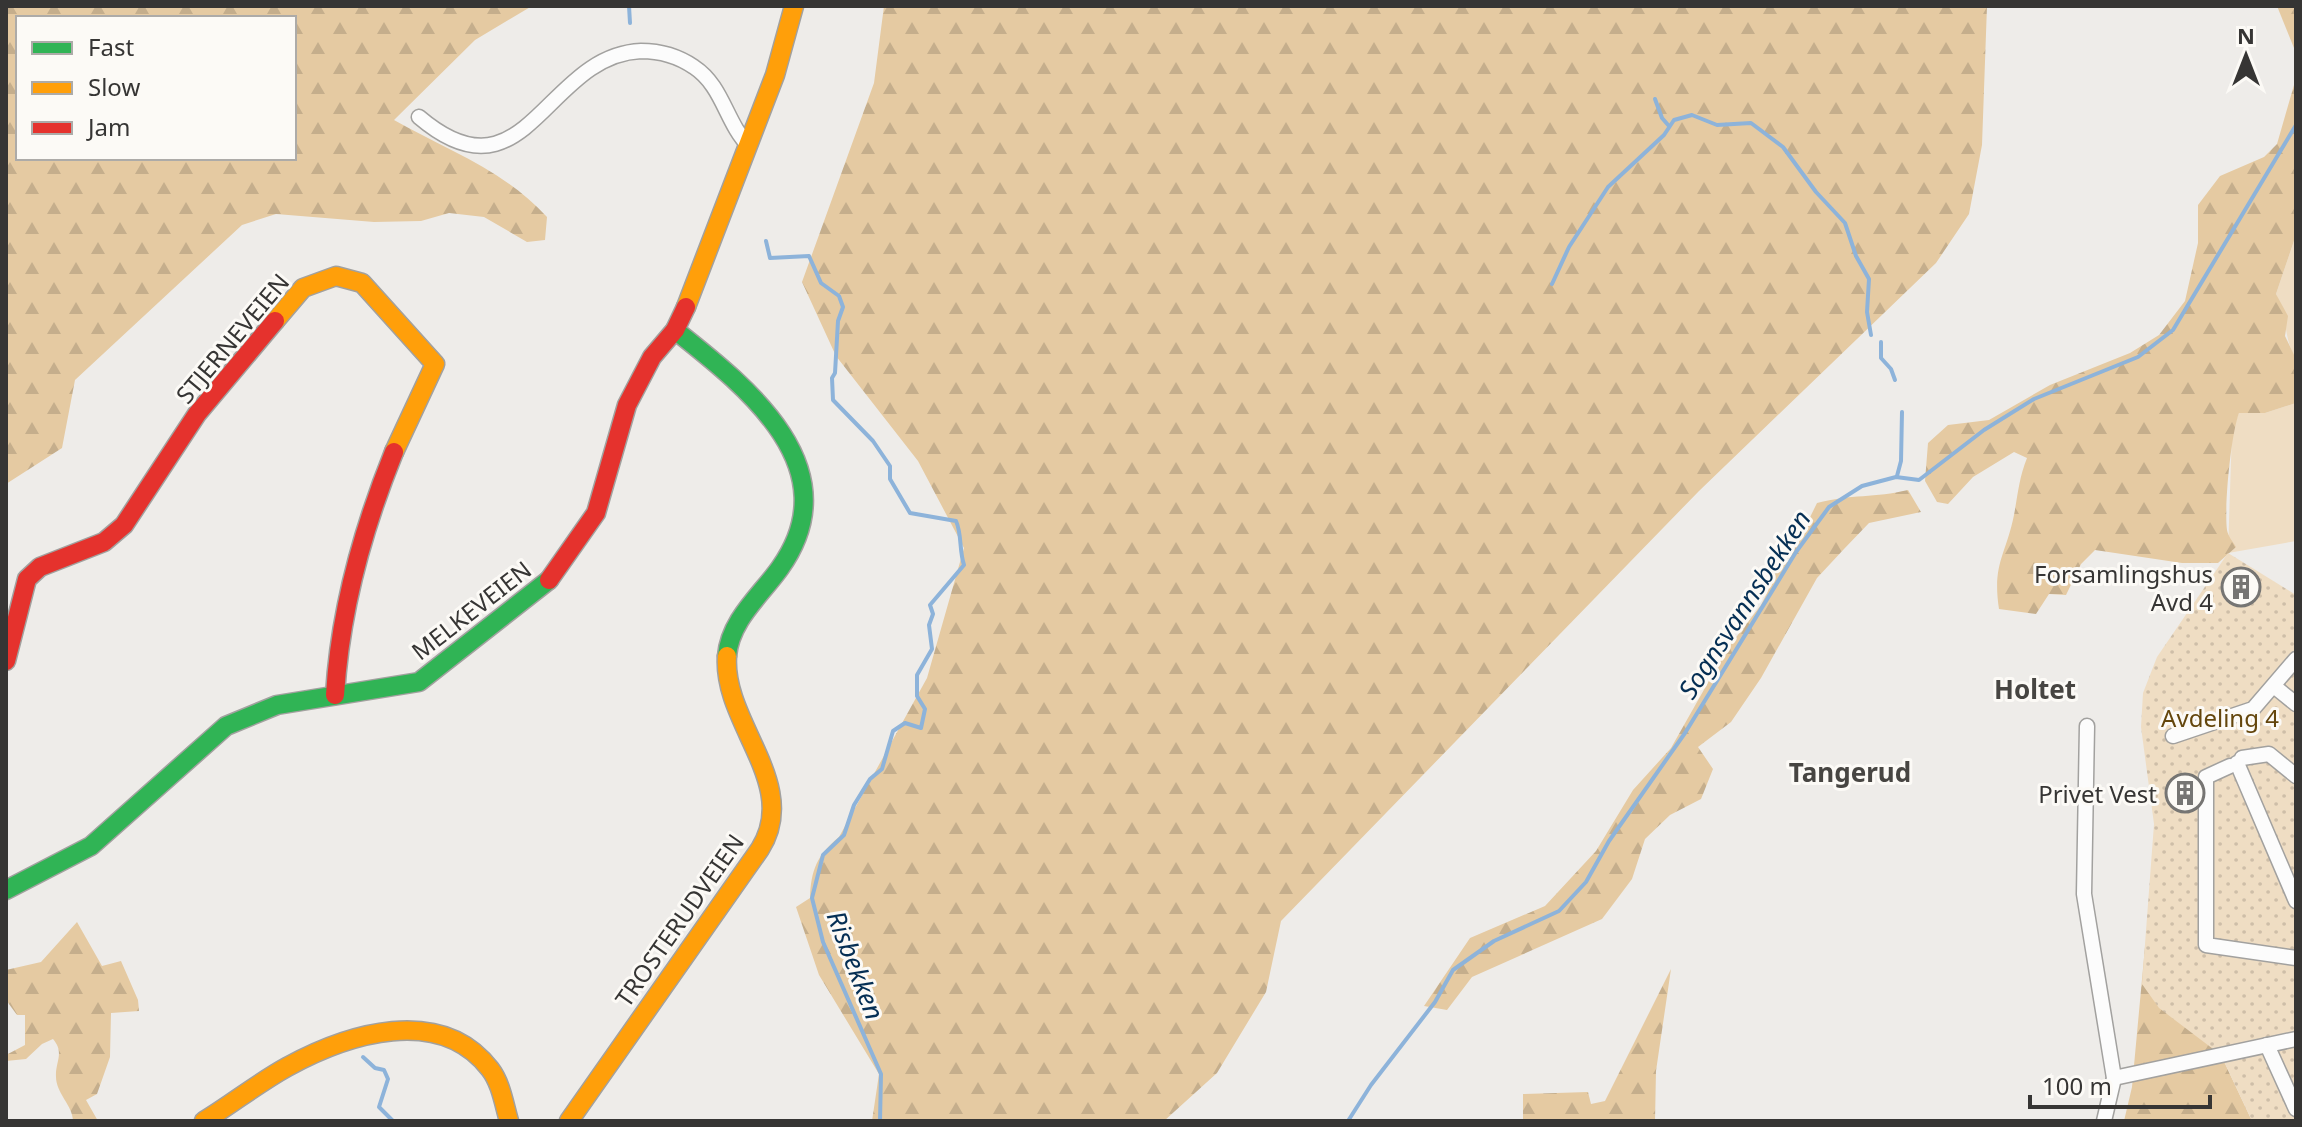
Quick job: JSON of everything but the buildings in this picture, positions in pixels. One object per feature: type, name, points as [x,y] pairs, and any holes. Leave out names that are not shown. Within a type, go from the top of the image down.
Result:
[{"type":"street","name":"MELKEVEIEN","points":[[6,890],[70,860],[91,846],[226,726],[277,705],[419,682],[542,589],[567,559],[596,513],[627,405],[652,357],[675,330],[749,146],[775,75],[794,6]]},
{"type":"street","points":[[419,117],[453,141],[474,146],[503,144],[524,132],[573,81],[602,61],[624,54],[656,52],[686,62],[706,77],[749,146]]},
{"type":"street","name":"STJERNEVEIEN","points":[[6,661],[13,644],[27,579],[40,567],[104,542],[124,525],[197,414],[285,307],[314,281],[338,276],[362,283],[435,364],[401,431],[352,579],[336,645],[335,695]]},
{"type":"street","name":"TROSTERUDVEIEN","points":[[569,1121],[698,942],[771,829],[772,794],[734,699],[726,668],[728,649],[740,619],[797,541],[804,515],[803,478],[783,430],[766,409],[739,380],[675,330]]},
{"type":"street","points":[[2173,736],[2253,709],[2296,659]]},
{"type":"street","points":[[2275,687],[2296,704]]},
{"type":"street","points":[[2087,726],[2084,894],[2114,1078],[2104,1121]]},
{"type":"street","points":[[2296,776],[2269,754],[2236,762],[2206,777],[2206,945],[2296,958]]},
{"type":"street","points":[[2236,762],[2296,901]]},
{"type":"street","points":[[204,1121],[302,1059],[361,1036],[404,1029],[433,1031],[449,1037],[485,1062],[494,1075],[509,1121]]},
{"type":"street","points":[[2114,1078],[2296,1039]]},
{"type":"street","points":[[2267,1045],[2296,1109]]},
{"type":"green space","points":[[6,6],[532,6],[475,40],[394,120],[475,162],[513,186],[547,217],[545,240],[527,242],[484,217],[449,213],[421,221],[374,222],[276,214],[242,225],[75,380],[62,448],[6,484]]},
{"type":"green space","points":[[884,6],[1987,6],[1982,145],[1969,214],[1936,263],[1699,491],[1281,921],[1266,992],[1217,1073],[1164,1121],[872,1121],[879,1074],[819,975],[796,907],[810,898],[817,864],[825,850],[839,837],[927,678],[964,548],[918,461],[836,356],[802,282],[874,83]]},
{"type":"green space","points":[[2277,6],[2296,6],[2296,53]]},
{"type":"green space","points":[[2296,78],[2296,235],[2276,294],[2288,316],[2285,336],[2296,359],[2296,403],[2265,413],[2239,413],[2226,505],[2227,530],[2236,547],[2218,563],[2182,563],[2095,550],[2081,564],[2066,595],[2049,594],[2036,614],[1999,609],[1999,570],[2027,458],[2014,452],[1973,477],[1948,504],[1937,502],[1925,481],[1928,443],[1948,425],[1989,420],[2050,385],[2130,353],[2159,335],[2185,301],[2198,243],[2198,205],[2220,176],[2264,157],[2277,144]]},
{"type":"green space","points":[[2296,235],[2296,359],[2276,294]]},
{"type":"green space","points":[[2296,403],[2296,541],[2228,553],[2232,430],[2239,413],[2265,413]]},
{"type":"green space","points":[[1908,490],[1921,512],[1869,523],[1817,578],[1761,678],[1731,722],[1698,747],[1713,769],[1701,799],[1670,815],[1645,839],[1632,879],[1602,919],[1472,977],[1447,1010],[1424,1006],[1470,938],[1545,906],[1596,851],[1633,790],[1671,748],[1727,649],[1761,605],[1770,587],[1769,566],[1788,562],[1817,503]]},
{"type":"green space","name":"Avdeling 4","points":[[2228,553],[2296,595],[2296,1121],[2252,1121],[2221,1055],[2159,1008],[2142,984],[2154,824],[2141,727],[2143,693],[2157,657]]},
{"type":"green space","points":[[77,922],[102,966],[121,961],[138,1000],[139,1011],[111,1013],[110,1057],[97,1094],[86,1100],[98,1121],[73,1121],[57,1083],[59,1053],[53,1039],[42,1044],[26,1059],[6,1061],[6,1055],[25,1045],[25,1015],[17,1015],[6,1000],[6,970],[41,962]]},
{"type":"green space","points":[[2145,947],[2221,1055],[2252,1121],[2124,1121],[2132,1087]]},
{"type":"green space","points":[[1671,969],[1656,1071],[1655,1121],[1523,1121],[1523,1094],[1588,1092],[1591,1104],[1605,1101]]},
{"type":"waterway","name":"Risbekken","points":[[629,6],[630,23]]},
{"type":"waterway","points":[[1655,99],[1662,118],[1669,126]]},
{"type":"waterway","points":[[1552,284],[1569,247],[1608,187],[1664,135],[1674,120],[1692,115],[1717,125],[1751,123],[1783,147],[1816,192],[1845,223],[1856,256],[1869,279],[1867,312],[1871,335]]},
{"type":"waterway","name":"Sognsvannsbekken","points":[[1348,1121],[1371,1085],[1435,1002],[1453,970],[1494,941],[1559,911],[1586,882],[1609,841],[1685,733],[1796,552],[1829,507],[1862,486],[1896,477],[1919,480],[1984,430],[2034,399],[2138,357],[2173,330],[2296,125]]},
{"type":"waterway","name":"Risbekken","points":[[766,241],[770,258],[809,256],[821,283],[839,296],[843,307],[838,321],[833,400],[873,441],[890,466],[890,479],[910,513],[956,521],[964,565],[930,605],[933,614],[929,625],[932,649],[917,675],[917,696],[925,709],[921,728],[905,723],[893,731],[882,769],[870,779],[854,805],[844,835],[823,855],[812,898],[823,942],[881,1074],[880,1121]]},
{"type":"waterway","points":[[1881,342],[1881,358],[1891,369],[1895,380]]},
{"type":"waterway","points":[[1897,476],[1901,461],[1902,412]]},
{"type":"waterway","points":[[363,1057],[375,1068],[384,1070],[388,1079],[379,1107],[393,1121]]},
{"type":"traffic: fast","points":[[675,330],[732,377],[759,404],[781,433],[797,464],[804,497],[799,531],[780,568],[740,619],[729,643],[727,656]]},
{"type":"traffic: fast","points":[[6,890],[91,846],[226,726],[277,705],[419,682],[549,580]]},
{"type":"traffic: slow","points":[[686,307],[775,75],[794,6]]},
{"type":"traffic: slow","points":[[275,321],[303,288],[336,276],[362,283],[435,364],[394,452]]},
{"type":"traffic: slow","points":[[569,1121],[760,849],[770,825],[771,801],[766,777],[736,705],[729,681],[727,656]]},
{"type":"traffic: slow","points":[[204,1121],[276,1073],[311,1055],[337,1044],[392,1031],[420,1031],[446,1037],[469,1049],[494,1075],[509,1121]]},
{"type":"traffic: jam","points":[[549,580],[596,513],[627,405],[652,357],[675,330],[686,307]]},
{"type":"traffic: jam","points":[[6,661],[27,579],[40,567],[104,542],[124,525],[197,414],[275,321]]},
{"type":"traffic: jam","points":[[335,695],[342,632],[354,571],[394,452]]},
{"type":"place","name":"Forsamlingshus Avd 4","points":[[2241,587]]},
{"type":"place","name":"Privet Vest","points":[[2185,793]]},
{"type":"district","name":"Holtet","points":[[2035,689]]},
{"type":"district","name":"Tangerud","points":[[1850,772]]}]
